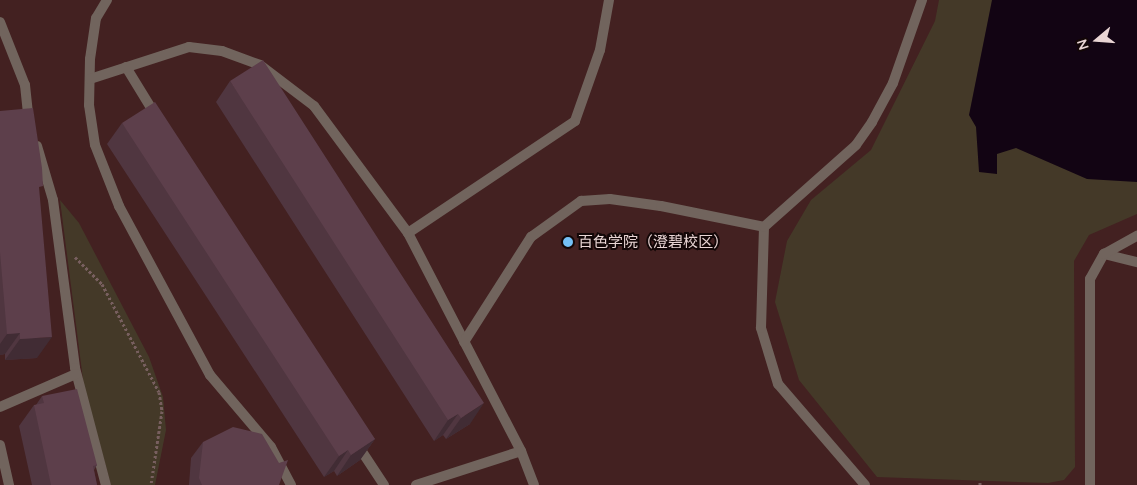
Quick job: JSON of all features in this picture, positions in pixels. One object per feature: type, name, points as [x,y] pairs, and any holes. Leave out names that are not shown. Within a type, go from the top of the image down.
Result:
[{"type":"street","points":[[107,0],[96,18],[90,79],[96,145],[119,206],[210,375],[271,447],[291,485]]},
{"type":"street","points":[[408,233],[575,121],[600,50],[609,0]]},
{"type":"street","points":[[865,485],[778,384],[761,328],[764,227],[856,145],[872,122],[893,83],[922,0]]},
{"type":"street","points":[[0,22],[25,85],[26,108],[53,200],[76,374],[106,485]]},
{"type":"street","points":[[90,79],[189,47],[222,51],[260,65],[314,106],[408,233],[522,451],[534,485]]},
{"type":"street","points":[[126,67],[162,126]]},
{"type":"street","points":[[464,342],[531,237],[581,201],[610,199],[661,206],[764,227]]},
{"type":"street","points":[[1090,485],[1088,306],[1090,280],[1104,254],[1137,236]]},
{"type":"street","points":[[1104,254],[1137,262]]},
{"type":"street","points":[[0,407],[76,374]]},
{"type":"street","points":[[348,429],[384,485]]},
{"type":"street","points":[[0,445],[9,485]]},
{"type":"street","points":[[416,485],[522,451]]},
{"type":"path","points":[[59,248],[80,260],[102,284],[159,392],[162,411],[151,485]]},
{"type":"shaded area","name":"百色学院（澄碧校区）","points":[[0,0],[1137,0],[1137,485],[0,485]]},
{"type":"shaded area","points":[[939,0],[1137,0],[1137,214],[1089,235],[1074,261],[1075,467],[1064,480],[1048,483],[877,477],[799,380],[775,302],[787,241],[811,200],[871,150],[935,21]]},
{"type":"shaded area","points":[[992,0],[1137,0],[1137,182],[1087,179],[1016,148],[997,154],[997,174],[979,172],[976,127],[969,115]]},
{"type":"shaded area","points":[[60,200],[79,223],[149,357],[163,397],[166,430],[155,485],[111,485],[84,387]]},
{"type":"building","points":[[263,60],[484,403],[461,418],[458,414],[448,420],[230,81]]},
{"type":"building","points":[[155,102],[375,439],[351,455],[348,450],[339,456],[122,123]]},
{"type":"building","points":[[33,108],[42,168],[43,186],[39,187],[52,337],[20,339],[20,333],[7,334],[0,252],[0,111]]},
{"type":"building","points":[[77,389],[97,465],[93,466],[97,485],[51,485],[34,405],[44,403],[42,396]]},
{"type":"building","points":[[233,427],[262,434],[279,463],[288,460],[279,485],[202,485],[199,478],[203,442]]},
{"type":"place","name":"百色学院（澄碧校区）","points":[[568,242]]}]
